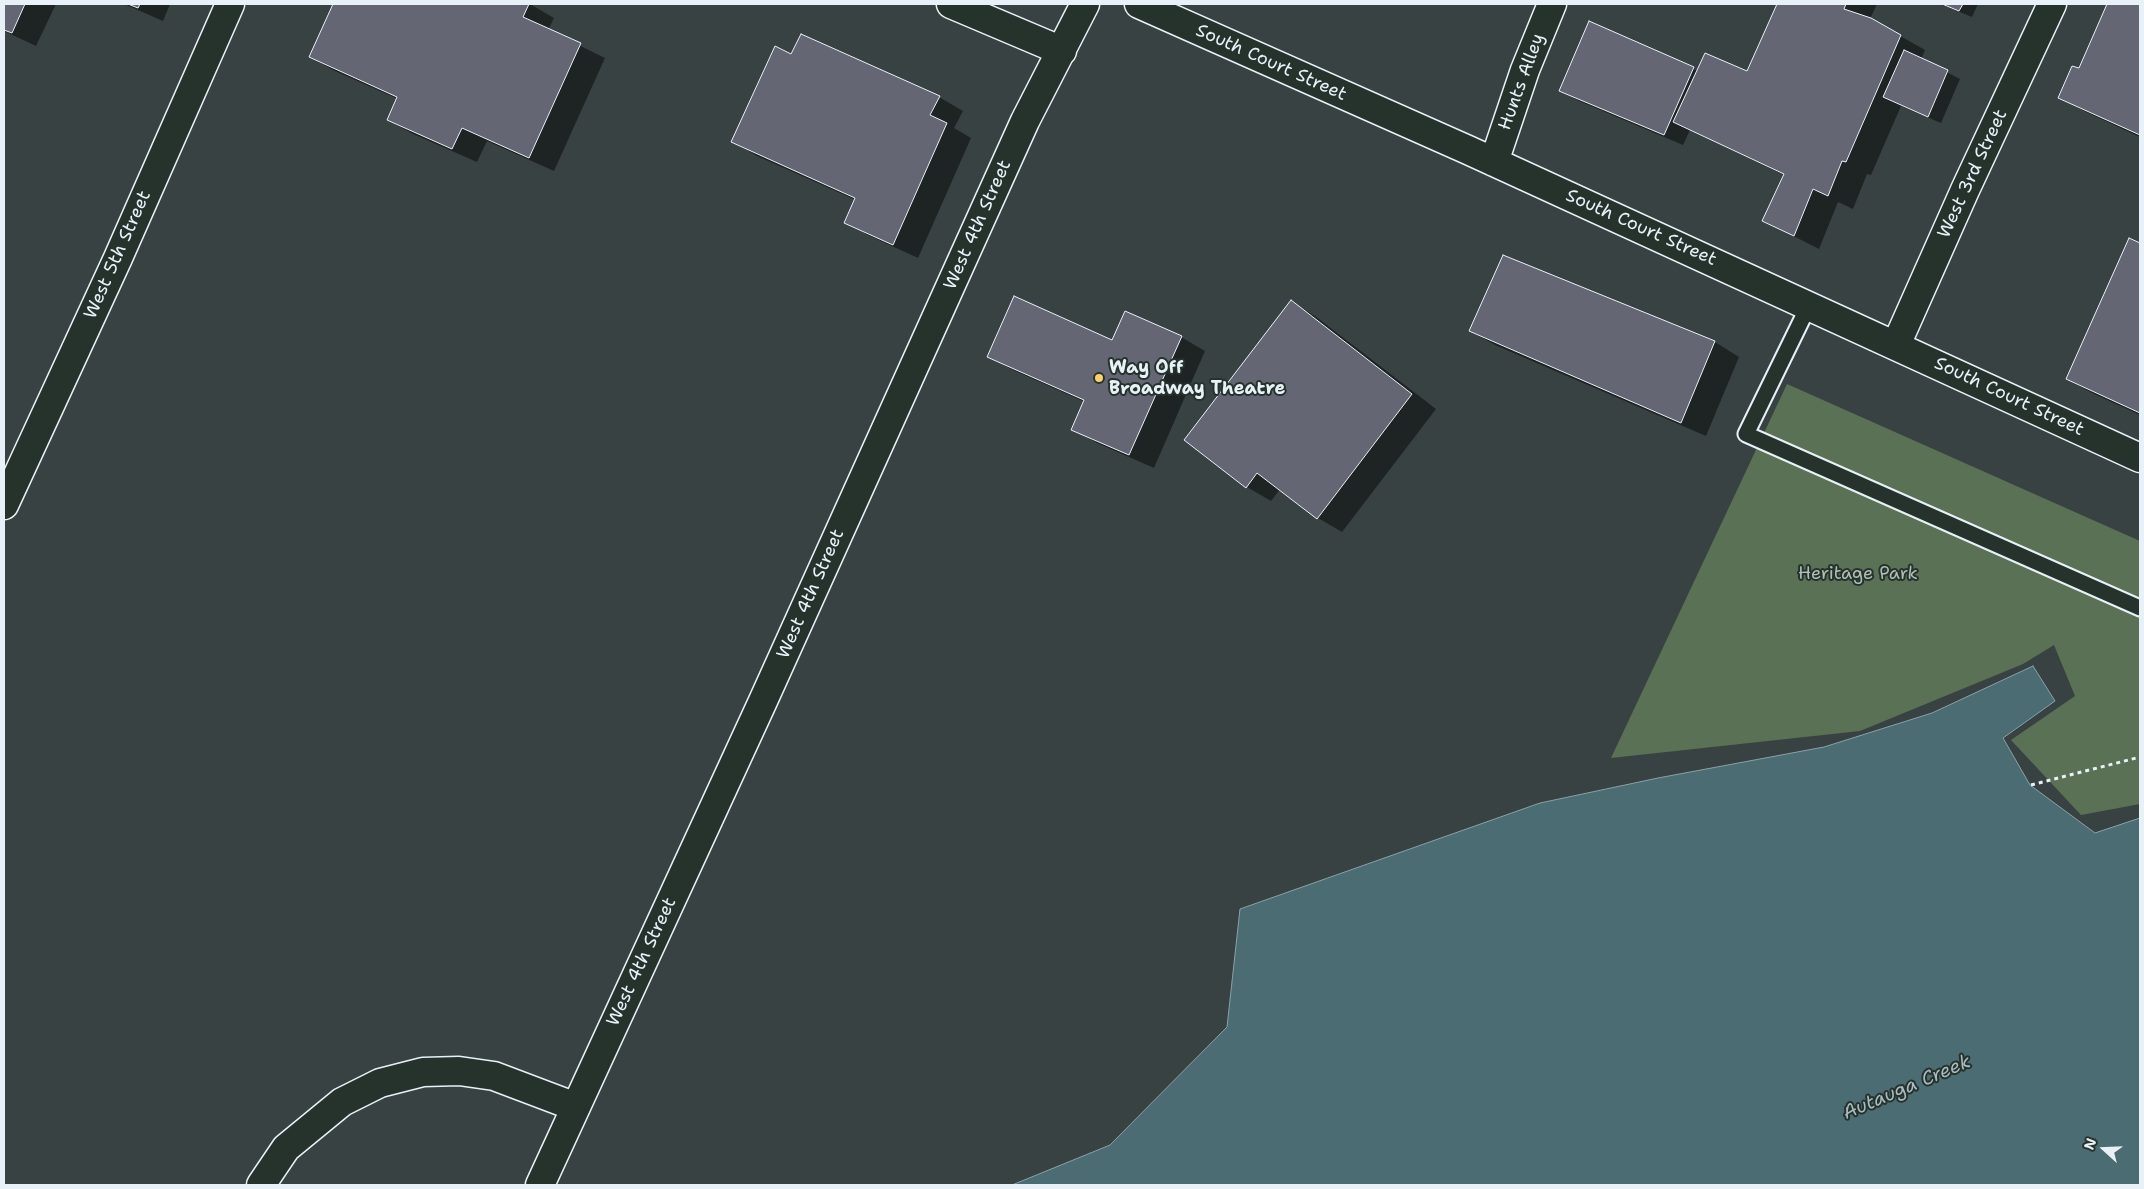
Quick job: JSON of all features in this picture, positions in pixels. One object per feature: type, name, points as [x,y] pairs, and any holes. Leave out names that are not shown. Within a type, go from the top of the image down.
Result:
[{"type":"street","name":"West 5th Street","points":[[4,505],[118,258],[230,4]]},
{"type":"street","points":[[951,4],[1062,52]]},
{"type":"street","name":"West 4th Street","points":[[540,1185],[763,702],[1025,121],[1086,4]]},
{"type":"street","name":"South Court Street","points":[[1139,4],[1494,162],[2140,458]]},
{"type":"street","name":"Hunts Alley","points":[[1494,162],[1525,70],[1552,4]]},
{"type":"street","name":"West 3rd Street","points":[[1896,345],[1964,190],[2052,4]]},
{"type":"street","points":[[262,1185],[286,1148],[342,1102],[380,1083],[423,1072],[459,1071],[494,1076],[576,1107]]},
{"type":"lane","points":[[1809,305],[1746,434],[2140,608]]},
{"type":"path","points":[[2030,786],[2140,757]]},
{"type":"green space","name":"Heritage Park","points":[[1787,384],[2140,541],[2140,804],[2081,815],[2011,740],[2075,696],[2054,645],[2023,664],[1860,731],[1611,758]]},
{"type":"water","name":"Autauga Creek","points":[[2033,666],[2055,701],[2003,738],[2030,785],[2095,833],[2140,818],[2140,1185],[1012,1185],[1110,1145],[1227,1027],[1240,909],[1540,803],[1658,778],[1824,747],[1932,713]]},
{"type":"building","points":[[4,4],[25,4],[12,33],[4,30]]},
{"type":"building","points":[[128,4],[140,4],[138,8]]},
{"type":"building","points":[[333,4],[529,4],[523,17],[581,43],[529,158],[462,128],[452,149],[387,120],[397,97],[309,57]]},
{"type":"building","points":[[1777,4],[1846,4],[1844,9],[1871,18],[1901,35],[1846,162],[1842,161],[1828,196],[1813,189],[1794,236],[1762,221],[1784,174],[1673,122],[1705,53],[1747,71]]},
{"type":"building","points":[[1942,4],[1963,4],[1959,11]]},
{"type":"building","points":[[2107,4],[2140,4],[2140,135],[2058,98],[2072,66],[2079,68]]},
{"type":"building","points":[[1589,21],[1694,67],[1664,135],[1559,91]]},
{"type":"building","points":[[801,34],[940,96],[930,115],[947,123],[893,245],[844,223],[855,198],[731,142],[775,46],[791,54]]},
{"type":"building","points":[[1904,50],[1948,70],[1928,117],[1883,97]]},
{"type":"building","points":[[2129,238],[2140,243],[2140,413],[2066,379]]},
{"type":"building","points":[[1503,255],[1715,341],[1681,423],[1469,331]]},
{"type":"building","name":"Way Off Broadway Theatre","points":[[1014,296],[1112,340],[1125,311],[1182,336],[1129,455],[1071,430],[1084,400],[987,357]]},
{"type":"building","points":[[1291,300],[1412,394],[1317,519],[1257,473],[1246,488],[1184,440]]},
{"type":"place","name":"Way Off Broadway Theatre","points":[[1099,378]]}]
